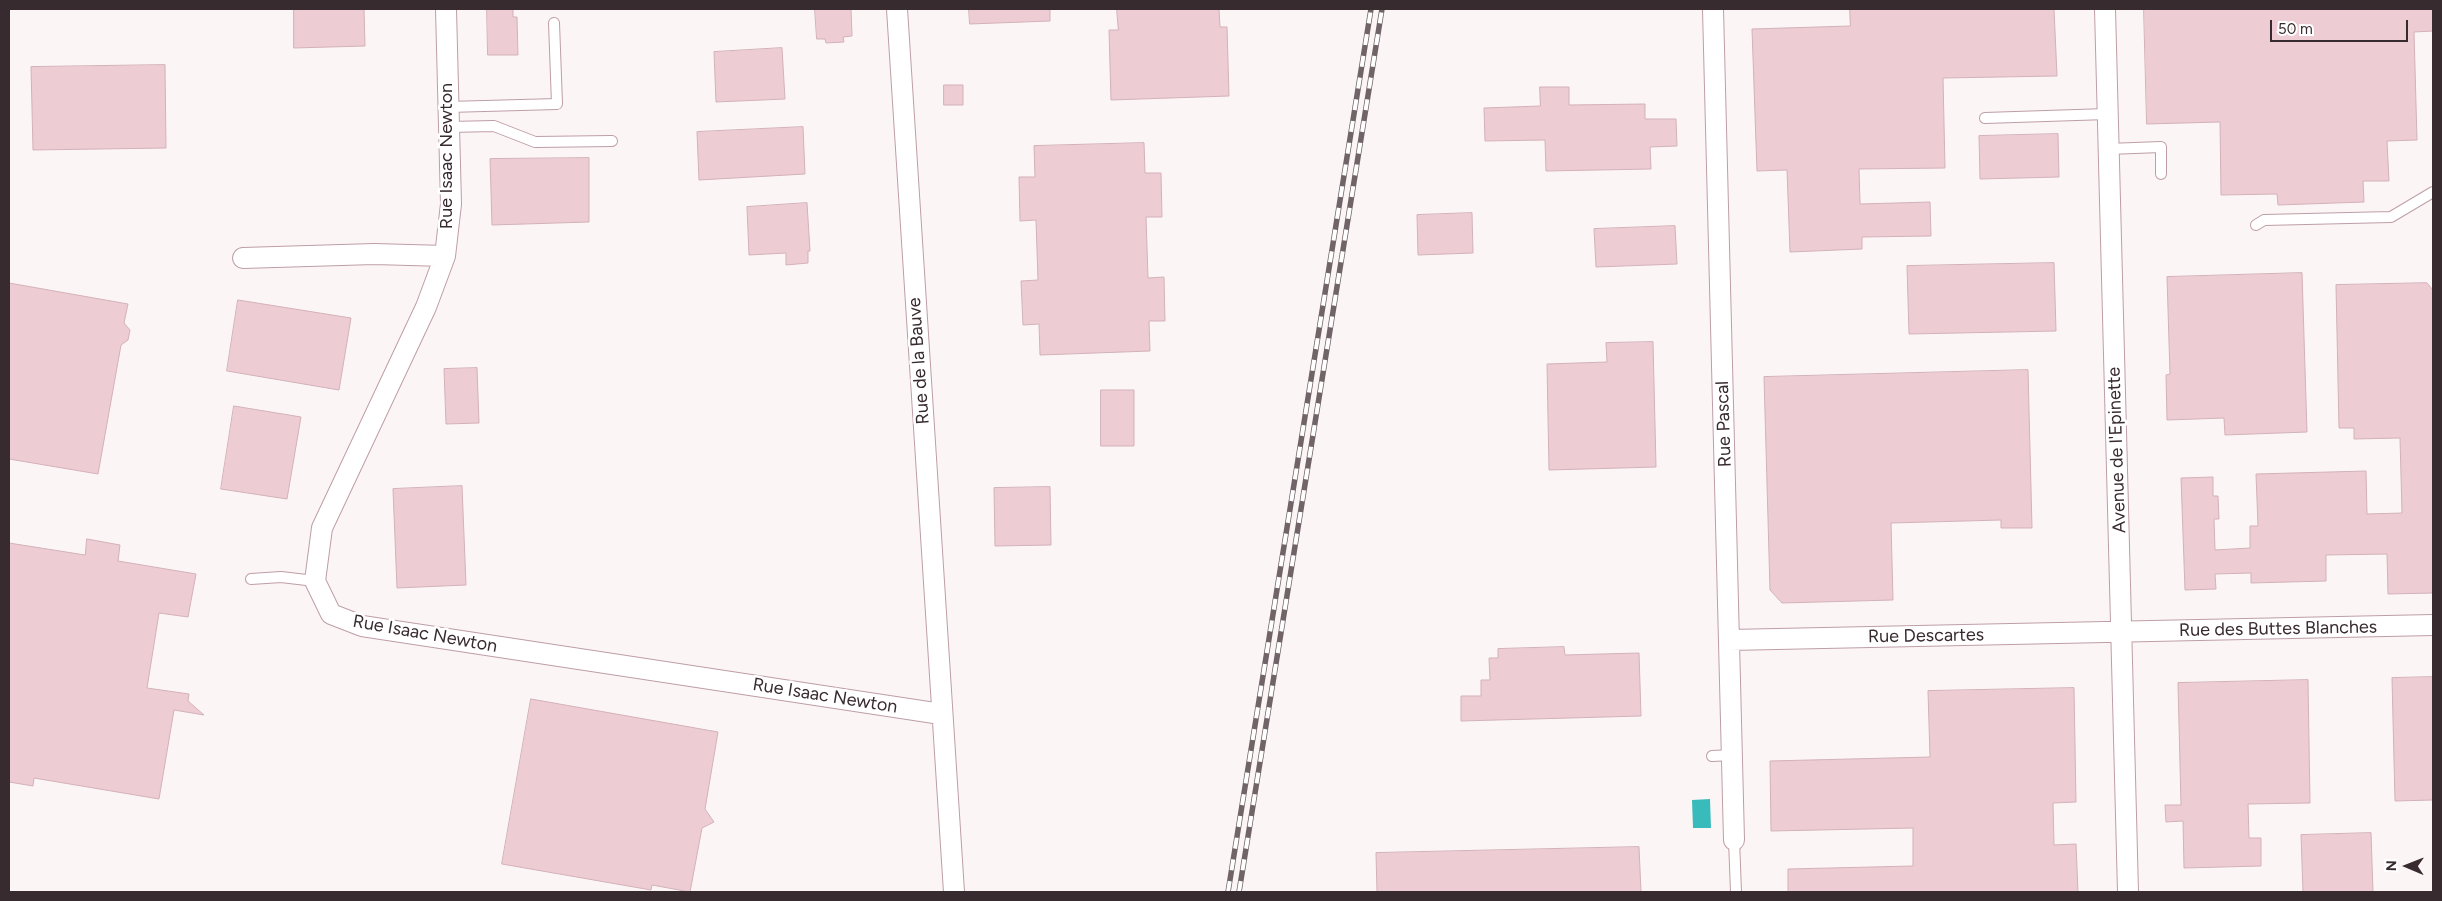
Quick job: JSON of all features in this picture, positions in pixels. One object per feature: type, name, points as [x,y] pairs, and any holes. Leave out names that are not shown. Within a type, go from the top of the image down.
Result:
[{"type":"street","name":"Rue Isaac Newton","points":[[446,9],[451,204],[445,256],[426,307],[322,528],[315,581],[331,614],[362,626],[941,714]]},
{"type":"street","name":"Rue de la Bauve","points":[[897,9],[941,714],[954,892]]},
{"type":"street","name":"Rue Pascal","points":[[1713,9],[1734,840]]},
{"type":"street","name":"Avenue de l'Epinette","points":[[2105,9],[2123,632],[2128,892]]},
{"type":"street","points":[[242,258],[374,254],[445,256]]},
{"type":"street","name":"Rue des Buttes Blanches","points":[[2123,632],[2433,625]]},
{"type":"street","name":"Rue Descartes","points":[[1730,640],[2123,632]]},
{"type":"lane","points":[[448,107],[557,104],[554,23]]},
{"type":"lane","points":[[1986,118],[2107,114]]},
{"type":"lane","points":[[449,127],[494,126],[535,142],[612,141]]},
{"type":"lane","points":[[2108,149],[2161,148],[2161,174]]},
{"type":"lane","points":[[2256,224],[2264,220],[2391,217],[2433,192]]},
{"type":"lane","points":[[251,579],[281,577],[315,581]]},
{"type":"lane","points":[[1712,756],[1733,755]]},
{"type":"lane","points":[[1734,840],[1736,892]]},
{"type":"water","points":[[1710,799],[1711,828],[1693,828],[1692,800]]},
{"type":"building","points":[[294,9],[364,9],[365,46],[294,48]]},
{"type":"building","points":[[487,9],[513,9],[513,17],[517,17],[518,55],[488,55]]},
{"type":"building","points":[[815,9],[851,9],[852,36],[843,37],[844,42],[826,43],[825,39],[817,39]]},
{"type":"building","points":[[969,9],[1050,9],[1050,21],[970,24]]},
{"type":"building","points":[[1117,9],[1219,9],[1220,27],[1227,27],[1229,96],[1111,100],[1109,30],[1118,30]]},
{"type":"building","points":[[1850,9],[2054,9],[2057,76],[1943,78],[1945,168],[1859,169],[1860,204],[1930,202],[1931,236],[1862,237],[1862,249],[1790,252],[1787,170],[1757,171],[1752,29],[1850,26]]},
{"type":"building","points":[[2144,9],[2433,9],[2433,31],[2414,32],[2417,140],[2387,141],[2389,181],[2363,181],[2364,202],[2278,205],[2277,194],[2221,195],[2220,122],[2147,124]]},
{"type":"building","points":[[782,48],[785,99],[716,102],[714,52]]},
{"type":"building","points":[[165,65],[166,148],[33,150],[31,67]]},
{"type":"building","points":[[944,85],[963,85],[963,105],[944,105]]},
{"type":"building","points":[[1540,87],[1569,87],[1569,105],[1645,104],[1645,119],[1676,119],[1677,146],[1650,147],[1651,169],[1546,171],[1545,140],[1485,141],[1484,108],[1540,106]]},
{"type":"building","points":[[803,127],[805,174],[699,180],[697,132]]},
{"type":"building","points":[[2058,134],[2059,177],[1980,179],[1979,136]]},
{"type":"building","points":[[1144,143],[1145,173],[1161,173],[1162,217],[1146,217],[1148,278],[1164,277],[1165,321],[1149,321],[1150,351],[1040,355],[1039,324],[1023,325],[1021,281],[1038,280],[1036,220],[1020,221],[1019,177],[1035,177],[1034,146]]},
{"type":"building","points":[[589,158],[589,222],[492,225],[490,159]]},
{"type":"building","points":[[807,203],[810,251],[808,251],[808,263],[786,265],[786,253],[749,255],[747,207]]},
{"type":"building","points":[[1472,213],[1473,253],[1418,255],[1417,215]]},
{"type":"building","points":[[1675,226],[1677,264],[1596,267],[1594,229]]},
{"type":"building","points":[[2054,263],[2056,331],[1909,334],[1907,266]]},
{"type":"building","points":[[2302,273],[2307,432],[2225,435],[2224,418],[2167,420],[2166,375],[2170,374],[2167,277]]},
{"type":"building","points":[[9,283],[128,304],[124,323],[130,330],[128,340],[121,345],[98,474],[9,459]]},
{"type":"building","points":[[2427,283],[2433,290],[2433,593],[2388,594],[2387,554],[2326,555],[2326,581],[2251,583],[2251,573],[2215,574],[2216,589],[2185,590],[2181,478],[2213,477],[2213,496],[2218,496],[2219,519],[2214,519],[2215,550],[2250,548],[2250,526],[2258,526],[2256,474],[2366,471],[2367,514],[2402,513],[2400,438],[2354,439],[2354,428],[2339,428],[2336,285]]},
{"type":"building","points":[[238,300],[351,318],[339,390],[227,371]]},
{"type":"building","points":[[1653,342],[1656,467],[1549,470],[1547,364],[1607,362],[1606,343]]},
{"type":"building","points":[[477,368],[479,423],[446,424],[444,369]]},
{"type":"building","points":[[2028,370],[2032,528],[2001,528],[2001,520],[1891,523],[1893,600],[1782,603],[1770,590],[1764,377]]},
{"type":"building","points":[[1101,390],[1134,390],[1134,446],[1101,446]]},
{"type":"building","points":[[234,406],[301,417],[287,499],[221,489]]},
{"type":"building","points":[[462,486],[466,585],[397,588],[393,489]]},
{"type":"building","points":[[1050,487],[1051,545],[995,546],[994,488]]},
{"type":"building","points":[[87,539],[120,545],[118,561],[196,574],[188,617],[159,613],[147,688],[189,694],[188,701],[204,715],[174,710],[159,799],[34,778],[33,786],[9,782],[9,543],[85,555]]},
{"type":"building","points":[[1564,647],[1565,655],[1639,653],[1641,716],[1461,721],[1461,696],[1481,696],[1481,680],[1490,680],[1489,658],[1498,658],[1498,649]]},
{"type":"building","points":[[2433,677],[2433,800],[2395,801],[2392,678]]},
{"type":"building","points":[[2308,680],[2310,803],[2248,804],[2249,838],[2261,838],[2261,866],[2184,868],[2183,821],[2166,822],[2165,805],[2181,805],[2178,683]]},
{"type":"building","points":[[2074,688],[2076,802],[2053,803],[2054,845],[2076,844],[2078,892],[1788,892],[1788,869],[1913,866],[1913,828],[1771,831],[1770,761],[1930,757],[1928,691]]},
{"type":"building","points":[[531,699],[718,732],[705,809],[714,822],[702,828],[690,892],[652,885],[651,890],[502,864]]},
{"type":"building","points":[[2371,833],[2373,892],[2303,892],[2301,835]]},
{"type":"building","points":[[1639,847],[1641,892],[1377,892],[1376,853]]},
{"type":"railway","points":[[1228,892],[1371,9]]},
{"type":"railway","points":[[1239,892],[1382,9]]}]
